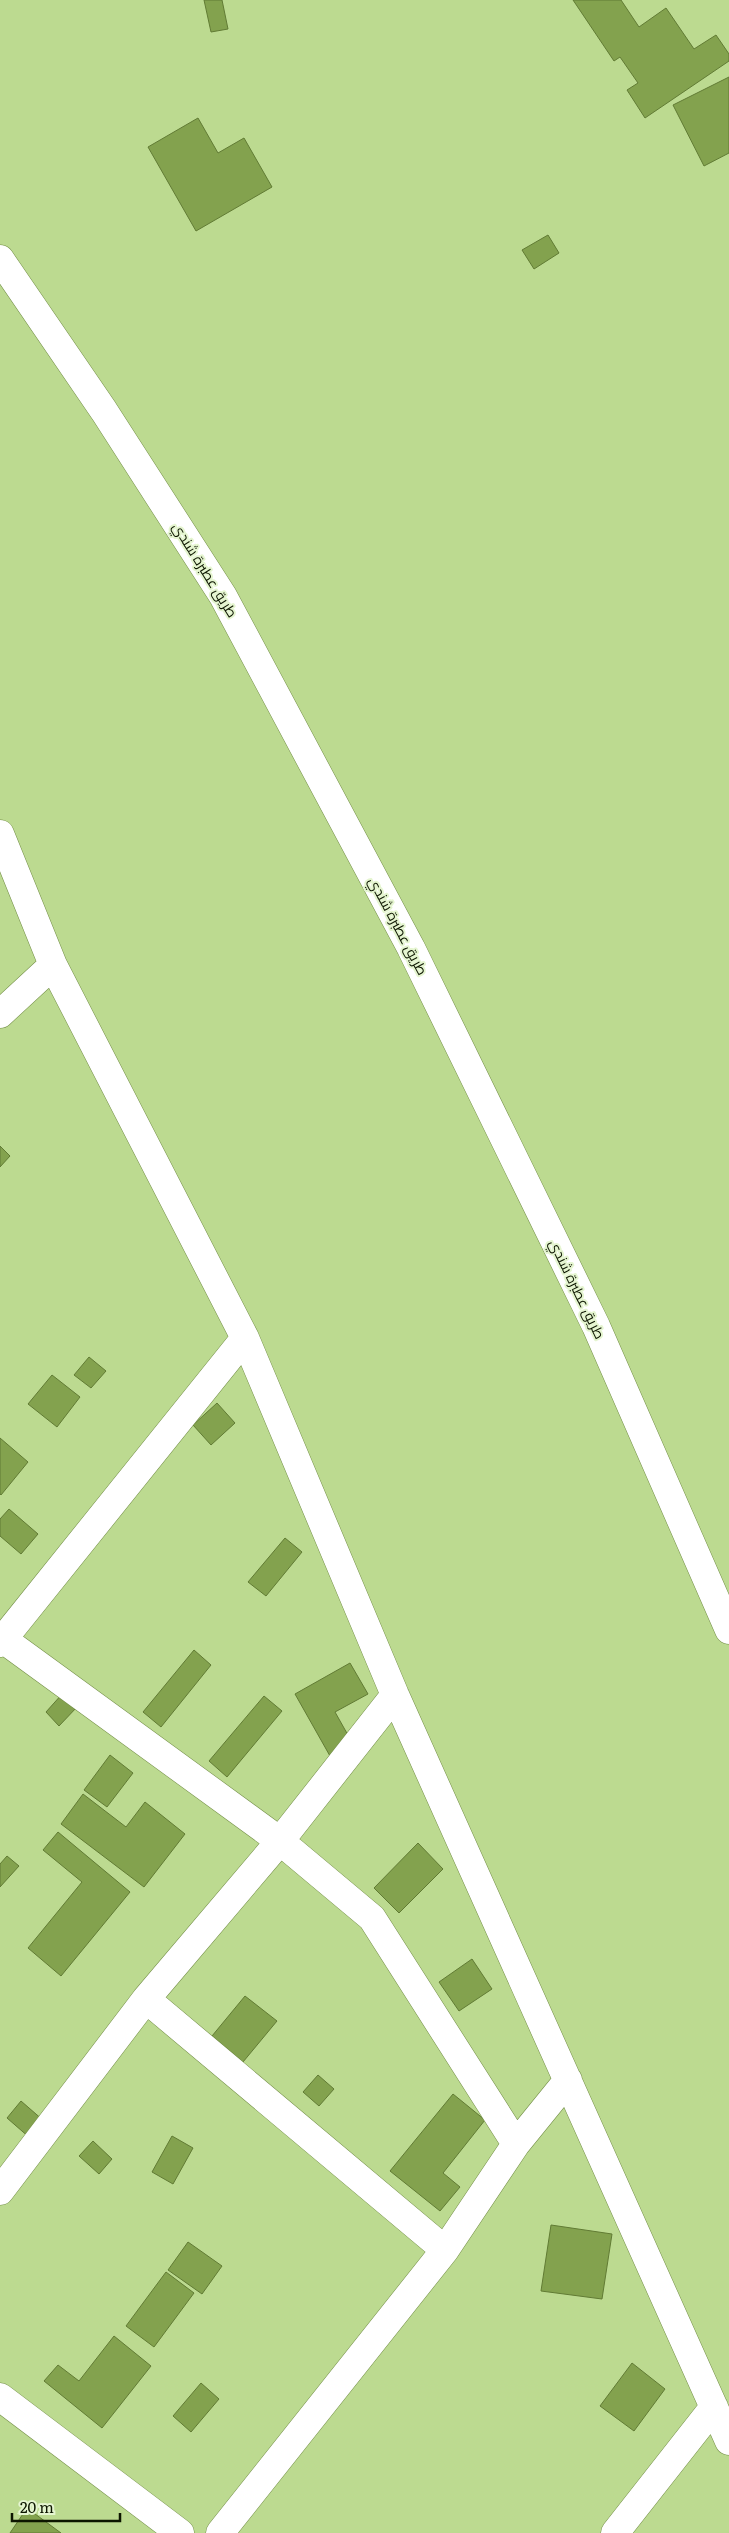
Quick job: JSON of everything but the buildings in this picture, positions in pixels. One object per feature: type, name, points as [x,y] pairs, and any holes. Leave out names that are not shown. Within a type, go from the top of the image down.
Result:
[{"type":"main road","name":"طريق عطبرة شندي","points":[[0,258],[104,411],[223,596],[411,948],[596,1326],[729,1630]]},
{"type":"main road","points":[[0,834],[53,965],[245,1338],[395,1695],[729,2441]]},
{"type":"main road","points":[[0,1014],[53,965]]},
{"type":"main road","points":[[245,1338],[1,1640],[280,1841],[372,1918],[516,2144]]},
{"type":"main road","points":[[0,2191],[146,1999],[280,1841],[395,1695]]},
{"type":"main road","points":[[146,1999],[445,2250]]},
{"type":"main road","points":[[220,2533],[445,2250],[516,2144],[568,2080]]},
{"type":"main road","points":[[0,2397],[180,2533]]},
{"type":"main road","points":[[615,2533],[714,2407]]}]
